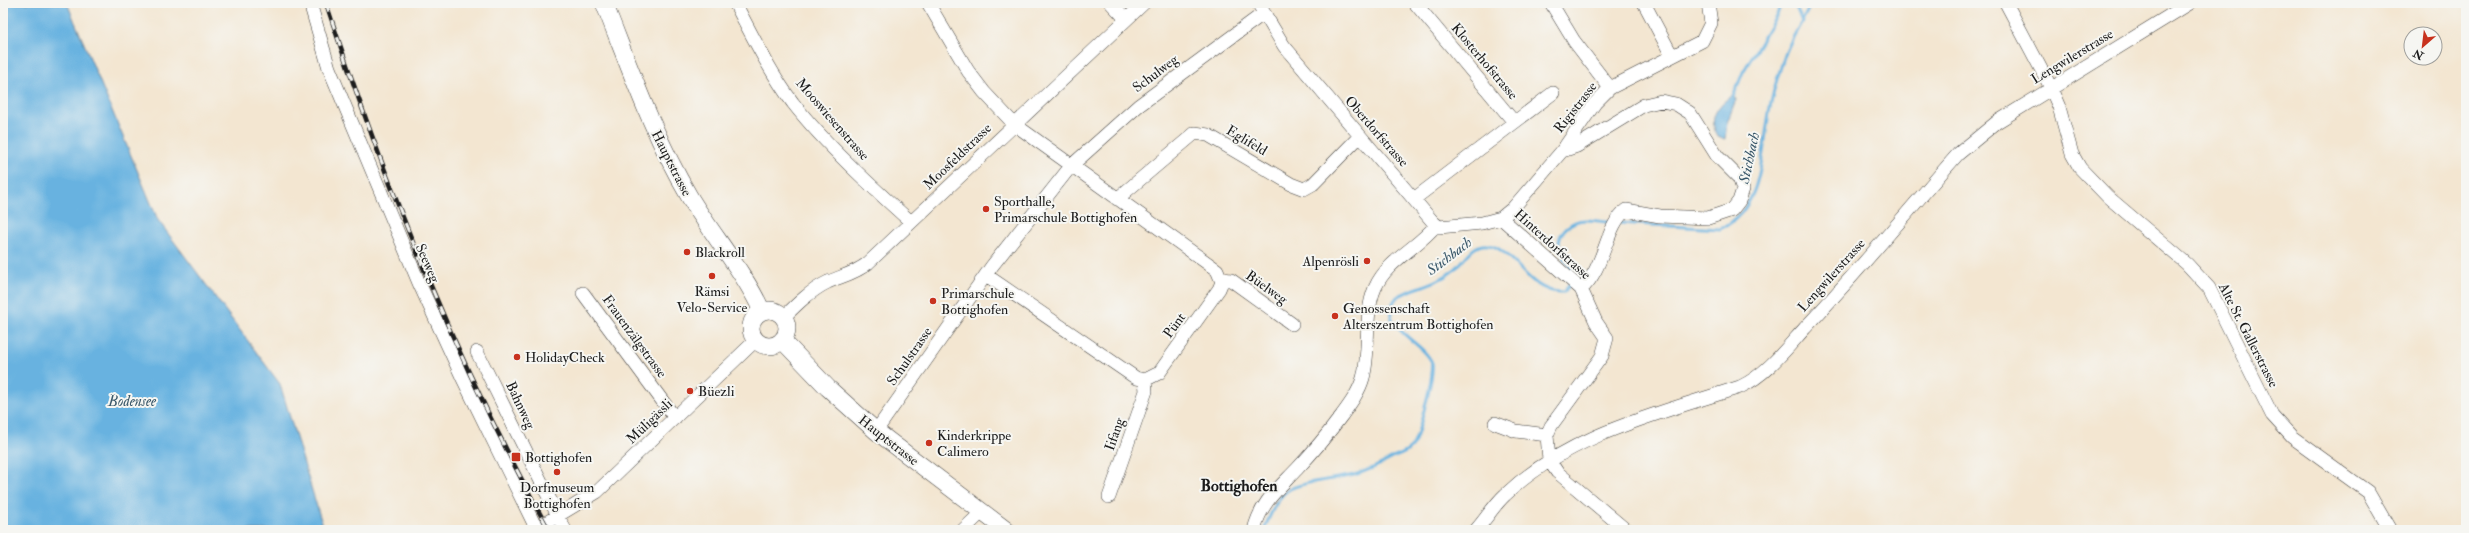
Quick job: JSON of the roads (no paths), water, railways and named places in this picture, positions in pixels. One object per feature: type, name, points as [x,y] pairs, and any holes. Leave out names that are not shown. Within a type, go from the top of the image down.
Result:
[{"type":"main road","name":"Hauptstrasse","points":[[604,3],[661,146],[689,196],[745,278],[762,311]]},
{"type":"main road","points":[[772,310],[783,318],[786,331],[782,340],[772,346],[766,346],[756,340],[751,330],[751,324],[757,314],[762,311],[772,310]]},
{"type":"main road","name":"Hauptstrasse","points":[[782,340],[828,388],[876,431],[1006,530]]},
{"type":"street","name":"Seeweg","points":[[310,3],[329,68],[419,283],[535,529]]},
{"type":"street","name":"Mooswiesenstrasse","points":[[735,3],[760,52],[794,103],[882,197],[911,222]]},
{"type":"street","points":[[928,3],[968,71],[984,92],[1014,124],[1217,270],[1222,279]]},
{"type":"street","points":[[1111,3],[1126,19]]},
{"type":"street","name":"Moosfeldstrasse","points":[[783,318],[813,292],[863,267],[1144,3]]},
{"type":"street","name":"Klosterhofstrasse","points":[[1416,3],[1514,122]]},
{"type":"street","points":[[1551,3],[1574,40],[1610,88]]},
{"type":"street","points":[[1644,3],[1672,56]]},
{"type":"street","name":"Rigistrasse","points":[[1501,218],[1534,186],[1562,151],[1595,103],[1610,88],[1672,56],[1697,45],[1707,35],[1712,18],[1708,3]]},
{"type":"street","name":"Alte St. Gallerstrasse","points":[[2006,3],[2059,107],[2072,154],[2080,168],[2108,197],[2187,264],[2209,288],[2272,415],[2292,437],[2368,492],[2390,530]]},
{"type":"street","name":"Lengwilerstrasse","points":[[1476,530],[1505,495],[1549,460],[1597,434],[1740,387],[1756,377],[1772,364],[1838,293],[1958,154],[1997,122],[2190,3]]},
{"type":"street","name":"Oberdorfstrasse","points":[[1261,8],[1284,46],[1436,225]]},
{"type":"street","name":"Schulweg","points":[[1071,166],[1138,106],[1261,8]]},
{"type":"street","name":"Klosterhofstrasse","points":[[1414,199],[1553,93]]},
{"type":"street","points":[[1562,151],[1577,146],[1644,105],[1661,101],[1676,104],[1690,113],[1717,156],[1739,178],[1743,189],[1739,201],[1732,210],[1722,215],[1708,218],[1667,216],[1631,209],[1623,212],[1616,224],[1594,275],[1574,283]]},
{"type":"street","name":"Eglifeld","points":[[1117,199],[1195,134],[1208,135],[1291,184],[1304,189],[1313,184],[1360,136]]},
{"type":"street","name":"Schulstrasse","points":[[876,431],[986,275],[1071,166]]},
{"type":"street","points":[[1254,530],[1259,515],[1270,496],[1317,447],[1341,416],[1361,385],[1365,366],[1370,306],[1379,280],[1393,264],[1428,235],[1436,225],[1473,225],[1501,218]]},
{"type":"street","name":"Hinterdorfstrasse","points":[[1501,218],[1574,283],[1596,322],[1606,334],[1606,349],[1551,426],[1547,435]]},
{"type":"street","points":[[986,275],[1136,378],[1145,380]]},
{"type":"street","name":"Büelweg","points":[[1222,279],[1231,280],[1292,324]]},
{"type":"street","name":"Pünt","points":[[1145,380],[1159,373],[1219,289],[1222,279]]},
{"type":"street","name":"Frauenzälgstrasse","points":[[583,293],[675,418]]},
{"type":"street","name":"Müligässli","points":[[535,529],[597,492],[756,340]]},
{"type":"street","name":"Bahnweg","points":[[477,352],[557,516]]},
{"type":"street","name":"Iifang","points":[[1109,497],[1146,391],[1145,380]]},
{"type":"street","points":[[1495,423],[1516,431],[1547,435],[1549,460],[1557,472],[1626,530]]},
{"type":"street","points":[[963,530],[982,512]]},
{"type":"street","points":[[557,516],[565,530]]},
{"type":"water","name":"Bodensee","points":[[3,3],[67,3],[158,220],[280,384],[324,530],[3,530]]},
{"type":"water","points":[[1731,96],[1736,99],[1727,123],[1725,139],[1718,137],[1715,131],[1714,119],[1718,109]]},
{"type":"waterway","points":[[1733,97],[1743,72],[1777,15],[1781,3]]},
{"type":"waterway","points":[[1794,3],[1803,22]]},
{"type":"waterway","name":"Stichbach","points":[[1619,223],[1720,229],[1735,219],[1746,207],[1753,193],[1758,176],[1771,101],[1779,72],[1786,52],[1811,3]]},
{"type":"waterway","name":"Stichbach","points":[[1573,277],[1573,273],[1560,249],[1559,243],[1562,233],[1566,228],[1581,220],[1612,223]]},
{"type":"waterway","name":"Stichbach","points":[[1264,530],[1279,499],[1283,494],[1292,488],[1309,483],[1347,476],[1374,468],[1408,451],[1414,443],[1426,403],[1431,378],[1432,363],[1427,355],[1395,325],[1391,316],[1391,307],[1397,297],[1448,275],[1474,249],[1482,245],[1493,246],[1502,251],[1529,277],[1539,285],[1551,291],[1564,292],[1570,284]]},
{"type":"railway","points":[[326,3],[373,139],[425,272],[483,403],[549,530]]},
{"type":"place","name":"Sporthalle, Primarschule Bottighofen","points":[[986,209]]},
{"type":"place","name":"Blackroll","points":[[687,252]]},
{"type":"place","name":"Alpenrösli","points":[[1367,261]]},
{"type":"place","name":"Rämsi Velo-Service","points":[[712,276]]},
{"type":"place","name":"Primarschule Bottighofen","points":[[933,301]]},
{"type":"place","name":"Genossenschaft Alterszentrum Bottighofen","points":[[1335,316]]},
{"type":"place","name":"HolidayCheck","points":[[517,357]]},
{"type":"place","name":"Büezli","points":[[690,391]]},
{"type":"place","name":"Kinderkrippe Calimero","points":[[929,443]]},
{"type":"place","name":"Bottighofen","points":[[516,457]]},
{"type":"place","name":"Dorfmuseum Bottighofen","points":[[557,472]]},
{"type":"district","name":"Bottighofen","points":[[1239,485]]}]
